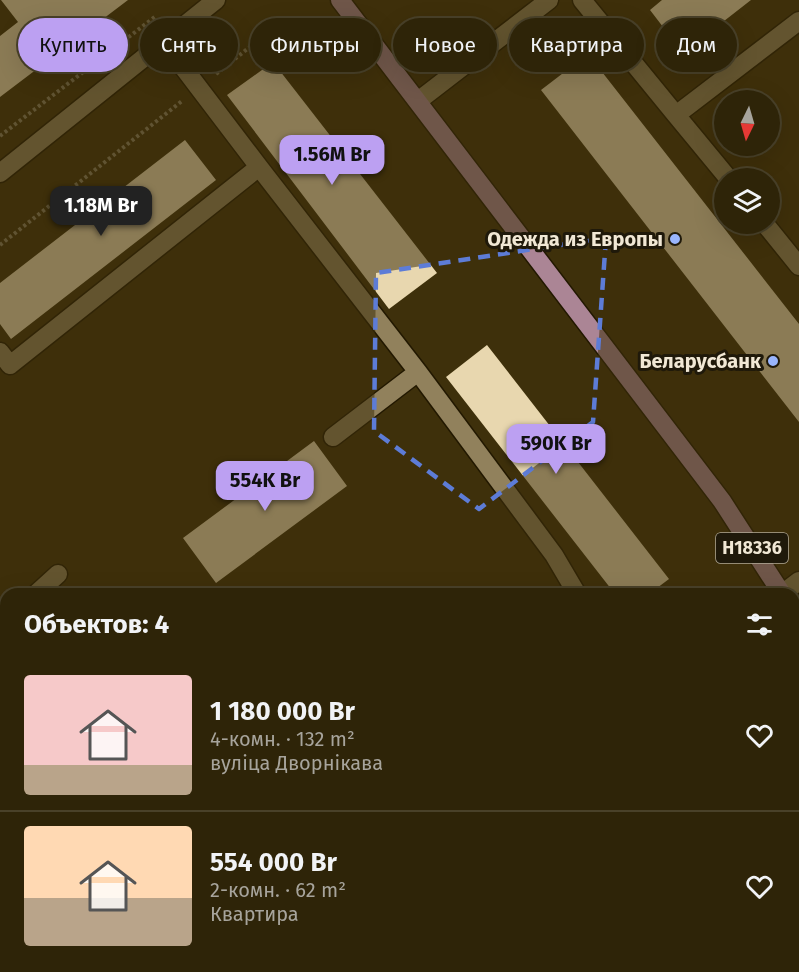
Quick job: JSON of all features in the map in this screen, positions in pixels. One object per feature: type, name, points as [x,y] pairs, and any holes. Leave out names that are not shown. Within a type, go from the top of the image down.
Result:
[{"type":"main road","name":"Н18336","points":[[340,0],[722,501],[778,588]]},
{"type":"street","points":[[194,18],[216,0]]},
{"type":"street","points":[[582,0],[720,168]]},
{"type":"street","points":[[418,100],[541,2]]},
{"type":"street","points":[[676,115],[799,21]]},
{"type":"street","points":[[0,173],[140,61]]},
{"type":"street","points":[[187,72],[417,372],[554,555],[573,588]]},
{"type":"street","points":[[0,352],[10,365],[258,167]]},
{"type":"street","points":[[773,234],[799,266]]},
{"type":"street","points":[[333,437],[417,372]]},
{"type":"street","points":[[43,588],[58,574]]},
{"type":"path","points":[[0,136],[159,14]]},
{"type":"path","points":[[0,245],[250,47]]},
{"type":"highlighted area","points":[[606,238],[593,422],[479,509],[374,431],[376,273]]},
{"type":"building","points":[[1,0],[128,0],[104,18],[18,18],[18,22]]},
{"type":"building","points":[[662,0],[751,0],[728,18],[656,18],[650,10]]},
{"type":"building","points":[[18,22],[18,72],[33,72],[0,97],[0,36]]},
{"type":"building","points":[[259,72],[281,72],[437,273],[389,309],[227,95]]},
{"type":"building","points":[[564,72],[602,72],[714,215],[714,234],[729,234],[799,324],[799,422],[541,90]]},
{"type":"building","points":[[185,140],[216,180],[11,339],[0,324],[0,283]]},
{"type":"building","points":[[487,345],[669,579],[657,588],[610,588],[446,377]]},
{"type":"building","points":[[314,441],[347,486],[216,583],[183,538]]},
{"type":"place","name":"Одежда из Европы","points":[[675,239]]},
{"type":"place","name":"Беларусбанк","points":[[773,361]]}]
